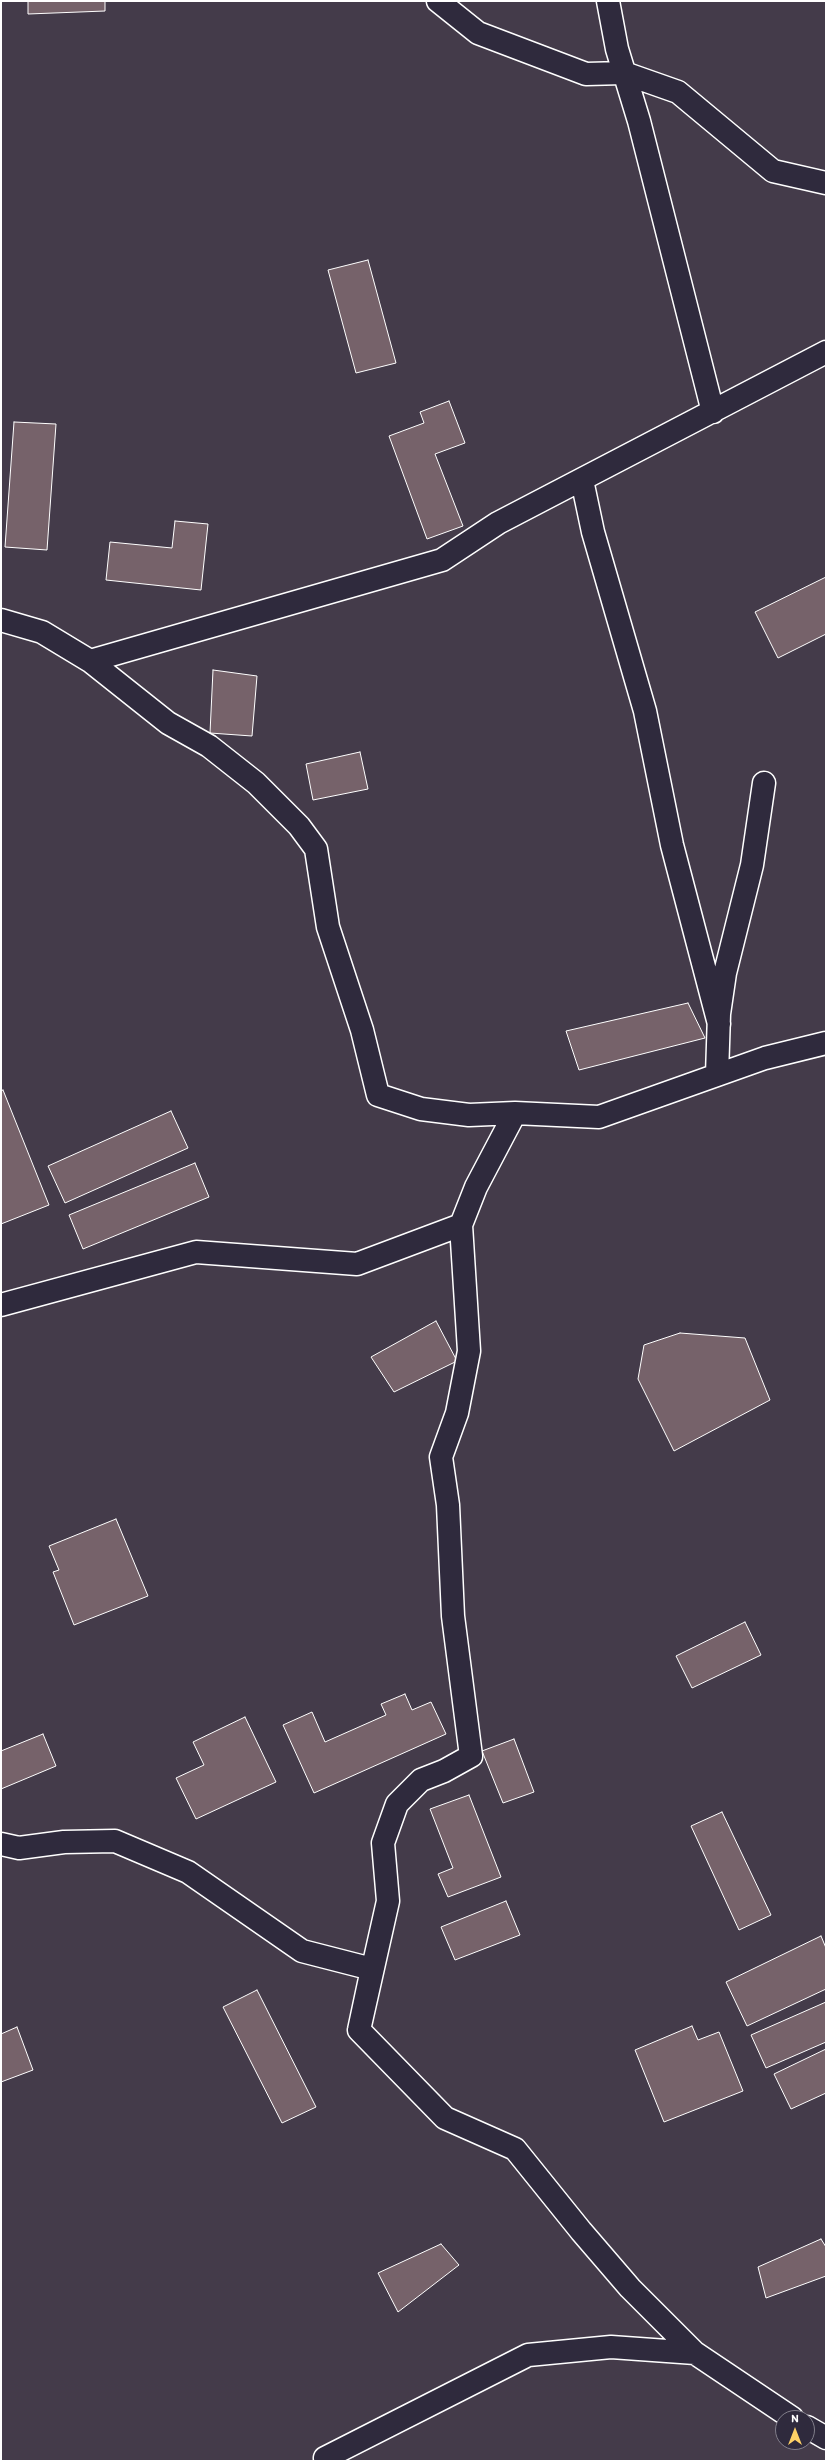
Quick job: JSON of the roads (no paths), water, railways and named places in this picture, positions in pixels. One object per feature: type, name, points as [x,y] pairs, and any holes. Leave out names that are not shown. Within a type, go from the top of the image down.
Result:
[{"type":"street","points":[[438,1],[478,33],[586,74],[624,73],[678,92],[773,171],[826,183]]},
{"type":"street","points":[[608,1],[617,49],[641,128],[713,412]]},
{"type":"street","points":[[90,661],[442,560],[498,523],[826,352]]},
{"type":"street","points":[[582,480],[593,532],[644,711],[672,845],[719,1024]]},
{"type":"street","points":[[1,620],[42,632],[90,661],[168,724],[209,746],[256,783],[299,826],[316,849],[328,928],[362,1030],[378,1095],[422,1109],[468,1115],[515,1113],[599,1117],[765,1058],[826,1043]]},
{"type":"street","points":[[717,1075],[719,1024],[725,973],[752,865],[764,783]]},
{"type":"street","points":[[359,2030],[388,1901],[382,1843],[397,1804],[421,1780],[444,1771],[471,1756],[453,1616],[448,1505],[441,1457],[458,1414],[468,1351],[461,1225],[476,1187],[515,1113]]},
{"type":"street","points":[[1,1305],[196,1252],[357,1264],[461,1225]]},
{"type":"street","points":[[1,1844],[19,1848],[64,1842],[115,1841],[188,1872],[302,1950],[372,1969],[359,2030]]},
{"type":"street","points":[[359,2030],[445,2118],[515,2149],[581,2231],[630,2288],[694,2353],[780,2410]]},
{"type":"street","points":[[325,2458],[528,2355],[611,2347],[694,2353]]},
{"type":"street","points":[[815,2432],[826,2438]]}]
